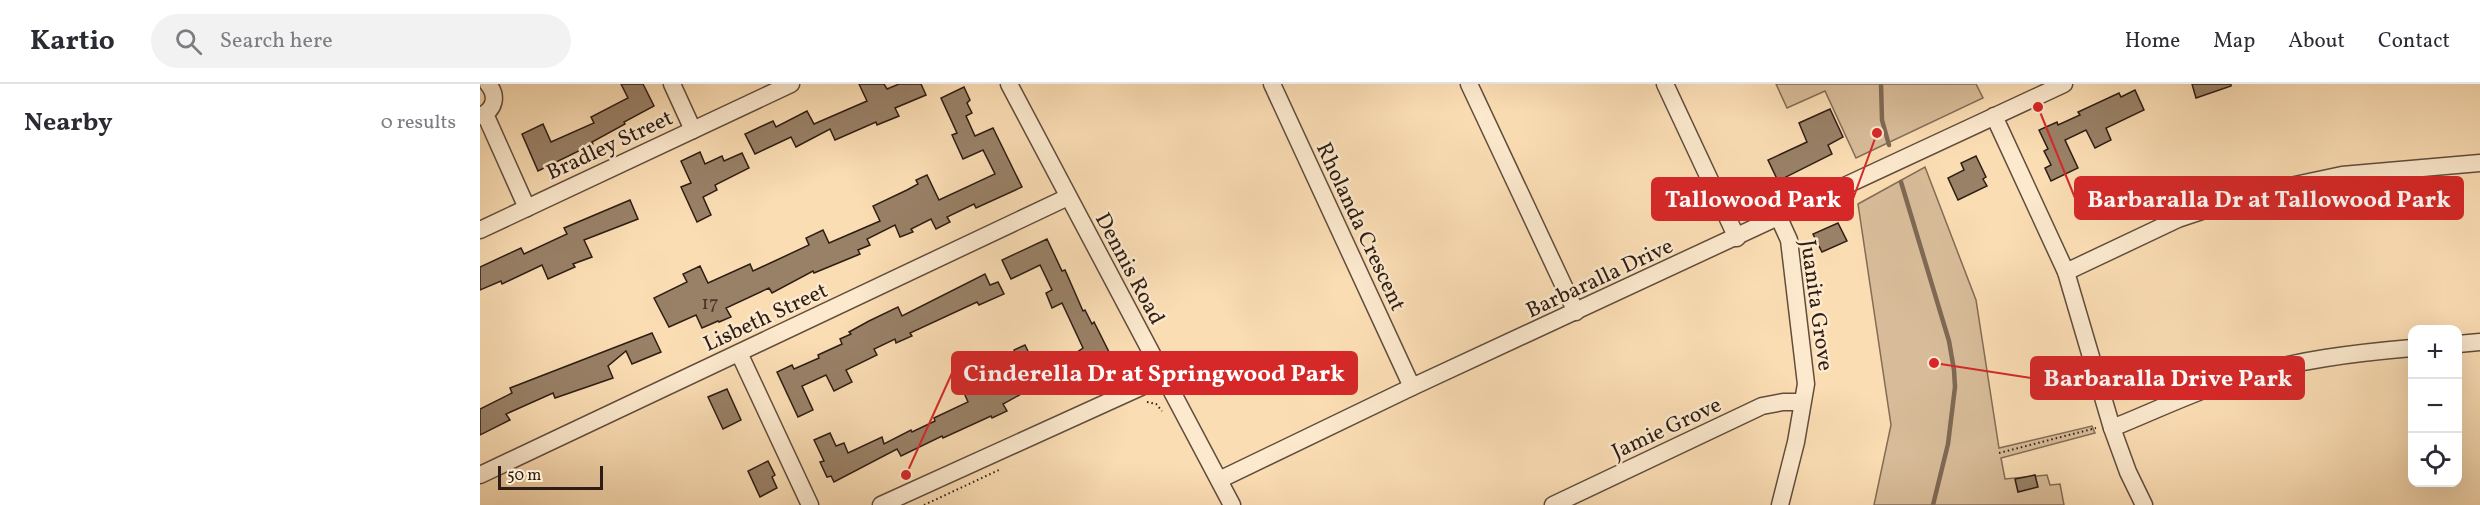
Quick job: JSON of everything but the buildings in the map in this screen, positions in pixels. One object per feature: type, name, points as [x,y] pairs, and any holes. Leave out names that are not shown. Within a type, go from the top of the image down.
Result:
[{"type":"street","points":[[488,84],[494,94],[494,100],[489,110],[482,115],[527,208]]},
{"type":"street","points":[[672,84],[693,130]]},
{"type":"street","name":"Bradley Street","points":[[480,230],[791,84]]},
{"type":"street","name":"Dennis Road","points":[[1009,84],[1232,505]]},
{"type":"street","name":"Rholanda Crescent","points":[[1272,84],[1412,387]]},
{"type":"street","points":[[1468,84],[1576,312]]},
{"type":"street","points":[[1665,84],[1737,238]]},
{"type":"street","name":"Barbaralla Drive","points":[[1219,480],[1412,387],[1737,238],[2064,84]]},
{"type":"street","points":[[1994,116],[2067,272],[2104,428],[2144,505]]},
{"type":"street","points":[[2067,272],[2178,219],[2253,194],[2342,175],[2480,163]]},
{"type":"street","name":"Lisbeth Street","points":[[480,475],[1068,197]]},
{"type":"street","name":"Juanita Grove","points":[[1779,218],[1789,240],[1806,384],[1780,505]]},
{"type":"street","points":[[2462,344],[2480,342]]},
{"type":"street","points":[[2104,428],[2197,393],[2262,372],[2347,354],[2408,348]]},
{"type":"street","points":[[739,353],[810,505]]},
{"type":"street","points":[[881,505],[1163,377]]},
{"type":"street","name":"Jamie Grove","points":[[1553,505],[1762,406],[1783,402],[1802,402]]},
{"type":"path","points":[[1999,453],[2104,428]]},
{"type":"shaded area","points":[[1776,84],[1976,84],[1983,98],[1856,158],[1825,91],[1787,108]]},
{"type":"shaded area","points":[[1925,167],[1976,300],[1999,448],[2092,426],[2095,433],[2001,458],[2005,479],[2047,475],[2050,485],[2060,484],[2064,505],[1874,505],[1891,425],[1858,204]]},
{"type":"waterway","points":[[1881,84],[1882,120],[1889,145]]},
{"type":"waterway","points":[[1901,182],[1949,341],[1954,370],[1955,387],[1948,444],[1933,505]]},
{"type":"place","name":"Barbaralla Dr at Tallowood Park","points":[[2038,107]]},
{"type":"place","name":"Tallowood Park","points":[[1877,133]]},
{"type":"place","name":"Barbaralla Drive Park","points":[[1934,363]]},
{"type":"place","name":"Cinderella Dr at Springwood Park","points":[[906,475]]}]
